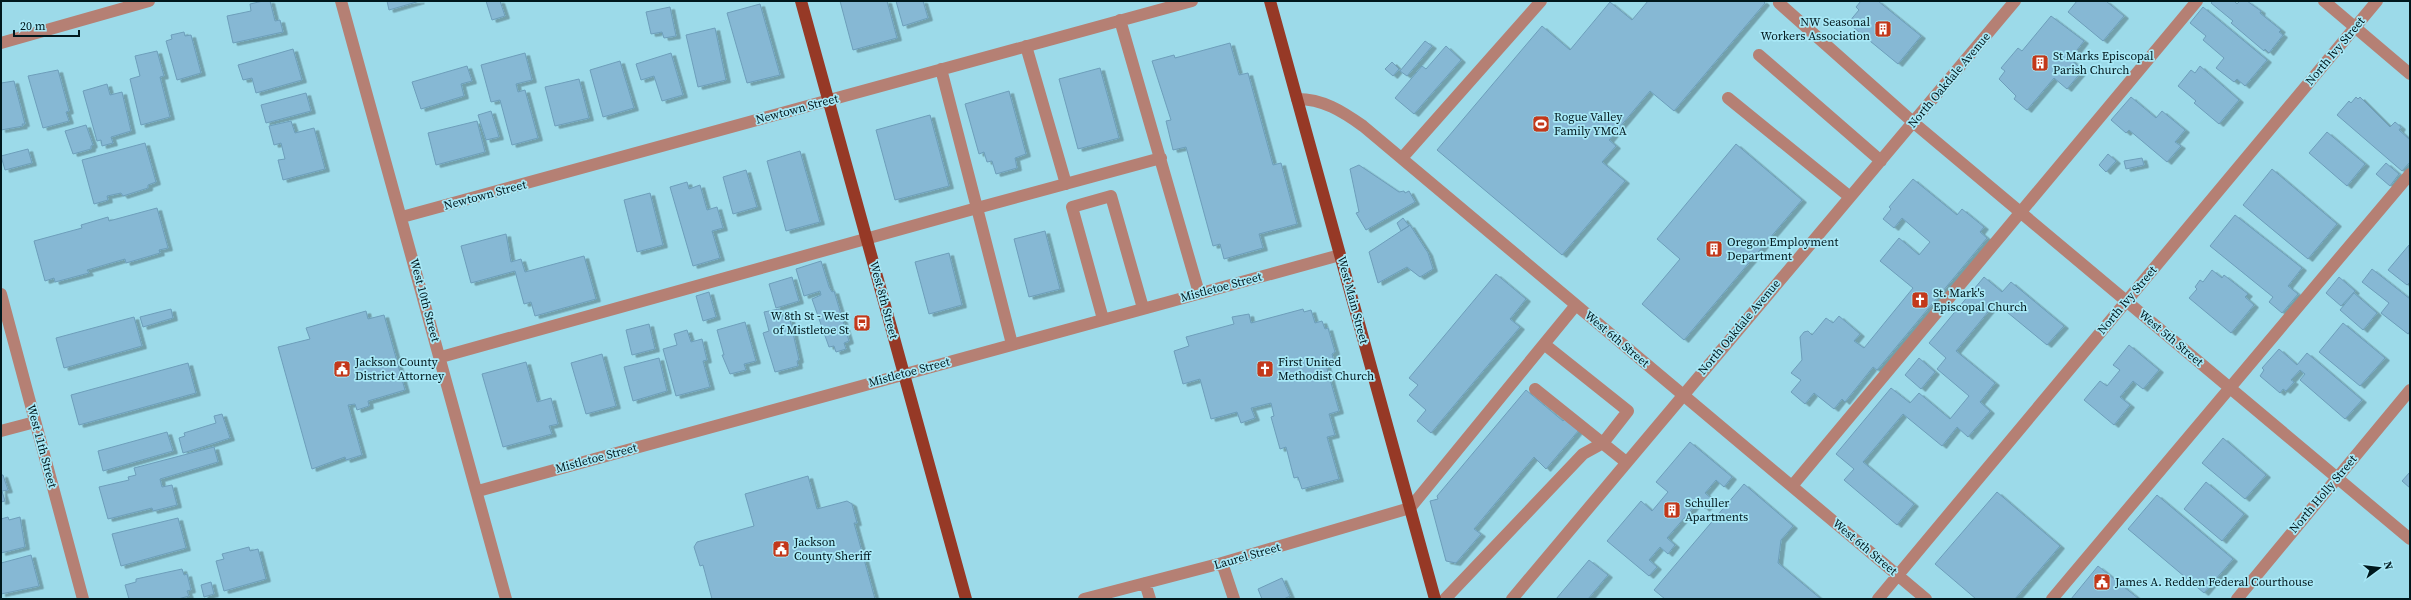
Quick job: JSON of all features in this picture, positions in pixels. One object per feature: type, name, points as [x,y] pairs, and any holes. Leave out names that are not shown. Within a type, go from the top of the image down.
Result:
[{"type":"main road","name":"West 8th Street","points":[[801,1],[966,599]]},
{"type":"main road","name":"West Main Street","points":[[1270,1],[1435,599]]},
{"type":"street","points":[[1,43],[133,3],[149,1]]},
{"type":"street","name":"West 10th Street","points":[[341,1],[478,490],[506,599]]},
{"type":"street","name":"Newtown Street","points":[[402,218],[1192,1]]},
{"type":"street","points":[[1402,158],[1541,1]]},
{"type":"street","name":"West 5th Street","points":[[1780,1],[1779,3],[1914,123],[2410,539]]},
{"type":"street","name":"North Oakdale Avenue","points":[[1512,599],[1682,394],[1914,123],[2015,1]]},
{"type":"street","points":[[1792,486],[2197,1]]},
{"type":"street","points":[[2324,1],[2410,74]]},
{"type":"street","name":"North Ivy Street","points":[[1878,599],[2377,1]]},
{"type":"street","points":[[1120,20],[1199,293]]},
{"type":"street","points":[[1026,46],[1066,184]]},
{"type":"street","points":[[1758,55],[1881,161]]},
{"type":"street","points":[[941,69],[1012,344]]},
{"type":"street","points":[[1728,98],[1850,197]]},
{"type":"street","name":"West 6th Street","points":[[1297,99],[1314,99],[1341,110],[1402,158],[1926,599]]},
{"type":"street","points":[[441,357],[867,238],[1161,158]]},
{"type":"street","points":[[2052,599],[2410,174]]},
{"type":"street","points":[[1103,319],[1072,207],[1111,196],[1143,308]]},
{"type":"street","name":"Mistletoe Street","points":[[478,490],[1340,255]]},
{"type":"street","name":"West 11th Street","points":[[1,294],[83,599]]},
{"type":"street","points":[[1410,508],[1576,305]]},
{"type":"street","points":[[1445,599],[1584,454],[1603,443],[1628,411],[1544,344]]},
{"type":"street","points":[[1535,389],[1626,462]]},
{"type":"street","name":"North Holly Street","points":[[2237,599],[2336,477],[2410,390]]},
{"type":"street","points":[[1,431],[35,422]]},
{"type":"street","name":"Laurel Street","points":[[1084,599],[1222,563],[1410,508]]},
{"type":"street","points":[[1222,563],[1234,599]]},
{"type":"street","points":[[1145,583],[1150,599]]},
{"type":"building","points":[[270,1],[275,21],[280,20],[283,32],[233,43],[227,16],[251,11],[250,4]]},
{"type":"building","points":[[387,1],[420,1],[389,10]]},
{"type":"building","points":[[486,1],[500,1],[505,16],[492,20]]},
{"type":"building","points":[[840,1],[887,1],[897,38],[853,50]]},
{"type":"building","points":[[896,1],[923,1],[928,18],[903,26]]},
{"type":"building","name":"Rogue Valley Family YMCA","points":[[1648,1],[1763,1],[1765,3],[1674,111],[1650,91],[1609,140],[1616,146],[1602,162],[1625,181],[1562,255],[1437,150],[1542,26],[1570,50],[1610,2],[1632,20]]},
{"type":"building","name":"NW Seasonal Workers Association","points":[[1861,1],[1878,1],[1921,36],[1898,64],[1848,23],[1859,10],[1856,7]]},
{"type":"building","points":[[2077,1],[2106,1],[2124,16],[2103,41],[2068,12]]},
{"type":"building","points":[[2213,1],[2234,1],[2237,4],[2240,1],[2247,1],[2261,11],[2260,13],[2281,30],[2279,32],[2283,35],[2269,53],[2265,49],[2264,51],[2231,23],[2233,21],[2211,3]]},
{"type":"building","points":[[760,4],[780,75],[747,83],[727,13]]},
{"type":"building","points":[[670,7],[676,36],[664,38],[662,32],[651,34],[646,12]]},
{"type":"building","points":[[2203,7],[2267,60],[2245,86],[2237,79],[2234,82],[2216,68],[2224,58],[2203,40],[2206,36],[2190,23]]},
{"type":"building","name":"St Marks Episcopal Parish Church","points":[[2051,16],[2084,41],[2070,59],[2083,70],[2067,89],[2054,78],[2027,110],[2014,99],[2016,96],[1999,79],[2005,71],[2001,68],[2018,48],[2022,51]]},
{"type":"building","points":[[715,28],[726,80],[698,87],[686,35]]},
{"type":"building","points":[[184,32],[185,36],[191,35],[201,73],[177,80],[166,41],[172,39],[171,35]]},
{"type":"building","points":[[1425,41],[1432,46],[1407,76],[1400,71]]},
{"type":"building","points":[[1230,43],[1239,75],[1248,73],[1273,165],[1281,163],[1297,224],[1259,234],[1263,248],[1224,259],[1220,244],[1213,246],[1186,147],[1173,150],[1166,121],[1171,120],[1152,61],[1174,55],[1175,58]]},
{"type":"building","points":[[1446,46],[1461,60],[1414,114],[1395,98],[1422,66],[1426,69]]},
{"type":"building","points":[[293,49],[302,80],[256,93],[252,78],[243,80],[238,65]]},
{"type":"building","points":[[157,51],[164,76],[160,77],[170,117],[141,125],[130,79],[140,76],[135,56]]},
{"type":"building","points":[[525,53],[532,80],[516,84],[518,92],[525,90],[538,138],[512,145],[500,100],[491,102],[481,65]]},
{"type":"building","points":[[671,53],[683,95],[662,101],[654,76],[641,80],[636,64]]},
{"type":"building","points":[[620,61],[634,108],[603,117],[590,70]]},
{"type":"building","points":[[1392,62],[1399,69],[1393,76],[1385,69]]},
{"type":"building","points":[[467,66],[472,81],[461,84],[464,96],[421,109],[412,82]]},
{"type":"building","points":[[2200,66],[2239,100],[2219,124],[2194,103],[2196,101],[2178,86],[2191,70],[2195,73]]},
{"type":"building","points":[[1100,68],[1119,138],[1078,149],[1059,79]]},
{"type":"building","points":[[58,70],[69,111],[66,112],[69,121],[43,128],[28,76]]},
{"type":"building","points":[[579,79],[589,118],[555,126],[545,87]]},
{"type":"building","points":[[14,81],[25,124],[22,124],[23,126],[1,130],[1,83]]},
{"type":"building","points":[[107,84],[110,95],[122,92],[131,131],[111,137],[113,143],[102,146],[101,140],[97,141],[83,91]]},
{"type":"building","points":[[1009,91],[1026,154],[1015,158],[1017,168],[996,174],[992,161],[987,162],[984,152],[979,154],[965,104]]},
{"type":"building","points":[[306,93],[311,111],[266,123],[261,105]]},
{"type":"building","points":[[2131,97],[2156,118],[2162,111],[2185,130],[2175,142],[2181,146],[2167,162],[2129,130],[2126,133],[2111,120]]},
{"type":"building","points":[[2356,97],[2358,99],[2360,97],[2390,127],[2395,122],[2401,127],[2399,130],[2410,140],[2410,162],[2402,171],[2337,115],[2349,101],[2351,103]]},
{"type":"building","points":[[491,111],[499,137],[486,140],[478,115]]},
{"type":"building","points":[[930,115],[949,186],[895,200],[876,130]]},
{"type":"building","points":[[291,121],[295,133],[314,128],[325,169],[283,180],[278,160],[285,159],[281,143],[274,145],[269,126]]},
{"type":"building","points":[[477,121],[485,152],[436,165],[428,133]]},
{"type":"building","points":[[86,125],[93,145],[91,146],[91,149],[73,154],[65,131]]},
{"type":"building","points":[[2327,132],[2365,164],[2347,186],[2309,153]]},
{"type":"building","points":[[145,143],[156,182],[148,185],[148,188],[123,196],[121,193],[107,196],[108,200],[94,204],[82,160]]},
{"type":"building","name":"Oregon Employment Department","points":[[1736,144],[1802,200],[1684,340],[1642,304],[1680,259],[1657,239]]},
{"type":"building","points":[[28,149],[32,163],[5,170],[1,156]]},
{"type":"building","points":[[800,151],[820,222],[786,231],[767,161]]},
{"type":"building","points":[[2108,154],[2116,161],[2106,172],[2099,165]]},
{"type":"building","points":[[2142,158],[2144,165],[2126,169],[2124,161]]},
{"type":"building","points":[[2386,163],[2399,174],[2390,186],[2376,174]]},
{"type":"building","points":[[1359,165],[1399,192],[1404,191],[1405,193],[1409,191],[1415,202],[1366,230],[1356,213],[1359,212],[1350,169]]},
{"type":"building","points":[[2272,169],[2337,224],[2308,259],[2243,205]]},
{"type":"building","points":[[746,170],[757,207],[733,214],[723,177]]},
{"type":"building","name":"St. Mark's Episcopal Church","points":[[1913,179],[1957,215],[1962,209],[1984,227],[1980,232],[1987,238],[1877,370],[1873,367],[1845,402],[1842,399],[1834,409],[1814,393],[1805,404],[1791,392],[1801,380],[1791,373],[1802,360],[1800,337],[1804,332],[1808,331],[1812,335],[1826,318],[1833,323],[1839,316],[1860,334],[1854,341],[1864,348],[1913,288],[1880,261],[1899,238],[1919,255],[1930,242],[1902,218],[1894,228],[1883,219],[1891,209],[1889,207]]},
{"type":"building","points":[[687,182],[689,189],[700,185],[707,210],[717,207],[723,228],[712,231],[720,258],[693,266],[670,187]]},
{"type":"building","points":[[650,193],[663,245],[637,252],[624,200]]},
{"type":"building","points":[[157,208],[168,248],[159,250],[160,253],[126,263],[125,259],[87,270],[89,273],[55,282],[54,278],[45,281],[34,241],[82,228],[81,225],[108,217],[109,221]]},
{"type":"building","points":[[2235,215],[2302,268],[2288,286],[2298,294],[2282,313],[2269,302],[2273,297],[2210,246]]},
{"type":"building","points":[[1403,218],[1409,226],[1401,231],[1397,223]]},
{"type":"building","points":[[1410,225],[1428,253],[1433,269],[1420,277],[1407,267],[1378,283],[1369,252]]},
{"type":"building","points":[[1045,231],[1060,289],[1029,297],[1014,239]]},
{"type":"building","points":[[506,234],[511,262],[521,259],[525,272],[584,256],[596,299],[535,316],[531,302],[524,304],[515,271],[471,283],[461,246]]},
{"type":"building","points":[[2409,245],[2410,282],[2407,285],[2388,270]]},
{"type":"building","points":[[949,253],[962,305],[929,314],[915,262]]},
{"type":"building","points":[[821,261],[829,287],[832,292],[834,291],[849,341],[844,343],[846,349],[836,352],[834,346],[829,347],[812,299],[821,295],[820,291],[804,296],[796,269]]},
{"type":"building","points":[[2372,269],[2410,299],[2410,331],[2408,334],[2381,313],[2389,303],[2362,282]]},
{"type":"building","points":[[2212,270],[2222,278],[2224,275],[2248,294],[2245,297],[2254,305],[2231,333],[2189,298],[2197,289],[2195,287],[2200,280],[2203,282]]},
{"type":"building","points":[[1496,274],[1526,299],[1510,319],[1520,327],[1431,433],[1417,421],[1426,410],[1409,395],[1418,385],[1409,378]]},
{"type":"building","points":[[792,277],[799,301],[776,308],[769,284]]},
{"type":"building","points":[[1984,277],[2002,292],[2011,282],[2064,326],[2047,345],[1996,303],[1988,312],[1956,351],[1995,383],[1980,402],[1990,411],[1968,437],[1957,427],[1942,446],[1903,414],[1863,462],[1914,504],[1897,525],[1844,480],[1854,469],[1836,454],[1891,388],[1910,403],[1919,393],[1950,419],[1969,396],[1937,369],[1946,358],[1929,343]]},
{"type":"building","points":[[2339,277],[2355,291],[2341,306],[2326,293]]},
{"type":"building","points":[[709,292],[716,317],[703,321],[696,296]]},
{"type":"building","points":[[2354,293],[2377,313],[2363,330],[2340,310]]},
{"type":"building","points":[[171,309],[173,318],[143,327],[140,317]]},
{"type":"building","points":[[779,309],[781,317],[789,315],[799,360],[797,361],[798,366],[775,372],[763,333],[769,331],[764,312]]},
{"type":"building","points":[[1303,309],[1304,312],[1311,310],[1315,323],[1322,321],[1325,329],[1328,328],[1335,352],[1332,354],[1334,362],[1326,365],[1339,411],[1329,414],[1335,435],[1327,437],[1339,479],[1302,489],[1298,477],[1294,478],[1286,447],[1280,449],[1271,417],[1274,416],[1271,403],[1251,408],[1255,418],[1241,423],[1237,412],[1211,419],[1200,379],[1183,384],[1174,351],[1189,346],[1186,337],[1234,324],[1232,317],[1249,314],[1251,323]]},
{"type":"building","name":"Jackson County District Attorney","points":[[366,311],[368,319],[384,315],[405,390],[368,401],[369,406],[357,410],[355,404],[348,405],[362,455],[346,460],[345,457],[312,469],[278,347],[310,339],[306,328]]},
{"type":"building","points":[[134,317],[142,346],[64,368],[56,338]]},
{"type":"building","points":[[745,322],[756,361],[744,364],[746,370],[730,374],[722,355],[724,355],[717,330]]},
{"type":"building","points":[[2343,323],[2385,358],[2360,386],[2319,352]]},
{"type":"building","points":[[649,324],[655,349],[632,355],[626,330]]},
{"type":"building","points":[[687,330],[691,342],[702,339],[707,360],[703,361],[710,387],[676,396],[663,349],[677,345],[674,334]]},
{"type":"building","points":[[2129,345],[2159,370],[2143,389],[2133,381],[2120,397],[2130,405],[2114,425],[2084,400],[2100,381],[2107,386],[2120,370],[2113,365]]},
{"type":"building","points":[[2279,349],[2297,365],[2307,353],[2362,400],[2345,419],[2300,380],[2305,374],[2300,370],[2291,380],[2294,382],[2286,391],[2283,389],[2280,393],[2260,376],[2264,370],[2262,368]]},
{"type":"building","points":[[602,354],[616,406],[586,414],[571,363]]},
{"type":"building","points":[[659,358],[667,391],[633,401],[624,367]]},
{"type":"building","points":[[1919,358],[1935,372],[1921,389],[1905,375]]},
{"type":"building","points":[[526,362],[537,402],[551,398],[558,424],[549,426],[552,434],[503,447],[482,374]]},
{"type":"building","points":[[188,363],[196,393],[79,425],[71,395]]},
{"type":"building","points":[[1526,390],[1563,421],[1565,419],[1579,430],[1546,469],[1534,457],[1474,529],[1481,534],[1456,563],[1446,561],[1430,501],[1438,499],[1437,496]]},
{"type":"building","points":[[222,414],[230,438],[183,453],[179,438],[185,436],[184,433],[216,423],[214,416]]},
{"type":"building","points":[[167,432],[173,451],[103,471],[98,451]]},
{"type":"building","points":[[2223,438],[2266,475],[2245,499],[2202,463]]},
{"type":"building","name":"Schuller Apartments","points":[[1690,442],[1732,477],[1724,487],[1716,480],[1705,493],[1713,500],[1705,509],[1698,502],[1667,538],[1675,545],[1668,554],[1660,547],[1649,560],[1657,567],[1649,576],[1607,541],[1641,501],[1652,511],[1668,492],[1656,482]]},
{"type":"building","points":[[214,447],[218,462],[160,479],[162,487],[172,485],[177,505],[153,511],[152,508],[108,519],[99,487],[129,480],[128,477],[136,475],[134,468]]},
{"type":"building","points":[[2410,472],[2410,488],[2402,481]]},
{"type":"building","points":[[1,475],[3,475],[8,490],[2,491],[5,501],[1,502]]},
{"type":"building","points":[[808,476],[817,509],[847,501],[852,504],[857,523],[854,523],[875,599],[712,599],[703,565],[700,566],[694,547],[697,542],[754,526],[745,494]]},
{"type":"building","points":[[2206,482],[2244,514],[2222,541],[2184,509]]},
{"type":"building","points":[[1744,484],[1793,526],[1781,540],[1778,563],[1821,599],[1665,599],[1654,590]]},
{"type":"building","points":[[1997,492],[2060,546],[2015,599],[1976,599],[1935,564]]},
{"type":"building","points":[[2157,495],[2233,559],[2204,593],[2128,529]]},
{"type":"building","points":[[8,517],[9,520],[20,517],[25,547],[1,553],[1,519]]},
{"type":"building","points":[[178,518],[186,548],[121,566],[112,534]]},
{"type":"building","points":[[249,547],[250,551],[258,549],[266,579],[224,591],[216,561],[224,559],[222,554]]},
{"type":"building","points":[[31,555],[39,586],[1,594],[1,563]]},
{"type":"building","points":[[1589,560],[1608,575],[1588,599],[1556,599]]},
{"type":"building","name":"James A. Redden Federal Courthouse","points":[[2098,566],[2139,599],[2071,599]]},
{"type":"building","points":[[182,569],[184,575],[187,574],[191,590],[187,591],[189,596],[178,599],[129,599],[125,585],[136,582],[136,579]]},
{"type":"building","points":[[1282,578],[1290,596],[1284,599],[1262,599],[1258,589]]},
{"type":"building","points":[[211,582],[214,594],[204,597],[201,585]]},
{"type":"place","name":"NW Seasonal Workers Association","points":[[1883,29]]},
{"type":"place","name":"St Marks Episcopal Parish Church","points":[[2040,63]]},
{"type":"place","name":"Rogue Valley Family YMCA","points":[[1541,124]]},
{"type":"place","name":"Oregon Employment Department","points":[[1714,249]]},
{"type":"place","name":"St. Mark's Episcopal Church","points":[[1920,300]]},
{"type":"place","name":"W 8th St - West of Mistletoe St","points":[[862,323]]},
{"type":"place","name":"Jackson County District Attorney","points":[[342,369]]},
{"type":"place","name":"First United Methodist Church","points":[[1265,369]]},
{"type":"place","name":"Schuller Apartments","points":[[1672,510]]},
{"type":"place","name":"Jackson County Sheriff","points":[[781,549]]},
{"type":"place","name":"James A. Redden Federal Courthouse","points":[[2102,582]]}]
